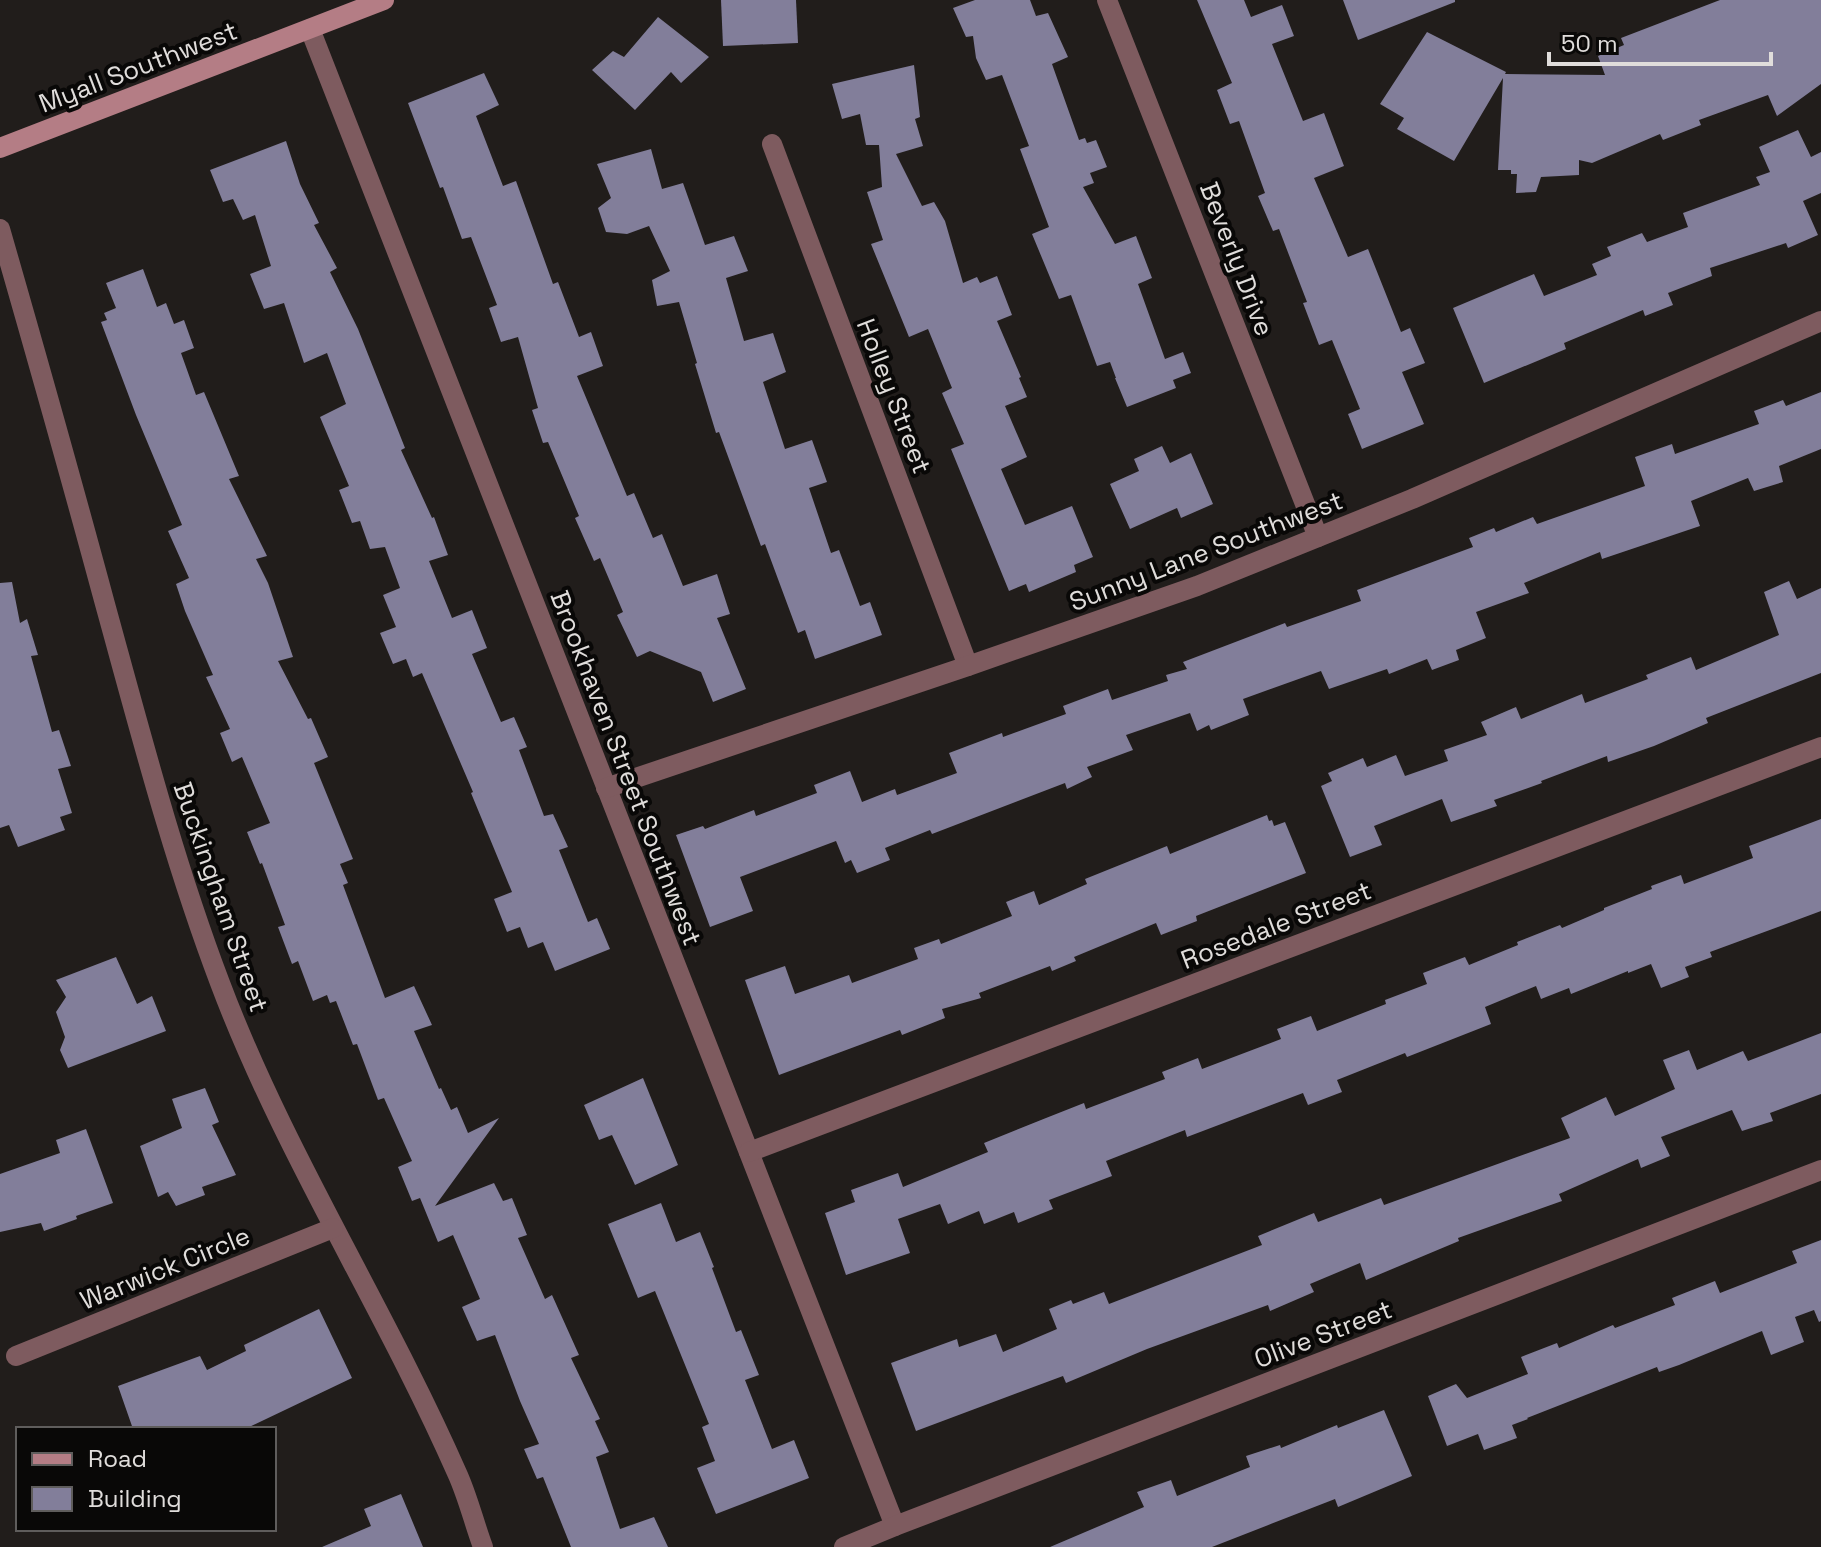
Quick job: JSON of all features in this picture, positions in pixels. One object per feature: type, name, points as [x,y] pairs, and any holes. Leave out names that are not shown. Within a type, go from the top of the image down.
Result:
[{"type":"street","name":"Myall Southwest","points":[[0,148],[384,0]]},
{"type":"street","name":"Beverly Drive","points":[[1107,0],[1318,537]]},
{"type":"street","name":"Brookhaven Street Southwest","points":[[310,29],[895,1526]]},
{"type":"street","name":"Holley Street","points":[[772,144],[968,666]]},
{"type":"street","name":"Buckingham Street","points":[[0,229],[60,436],[156,791],[220,985],[333,1228],[389,1331],[459,1477],[483,1547]]},
{"type":"street","name":"Sunny Lane Southwest","points":[[606,788],[1197,586],[1412,499],[1816,324]]},
{"type":"street","name":"Rosedale Street","points":[[749,1152],[1821,747]]},
{"type":"street","name":"Olive Street","points":[[844,1547],[1821,1170]]},
{"type":"street","name":"Warwick Circle","points":[[16,1356],[333,1228]]},
{"type":"building","points":[[721,0],[796,0],[798,43],[723,46]]},
{"type":"building","points":[[975,0],[1030,0],[1036,16],[1048,13],[1068,57],[1052,64],[1079,140],[1085,138],[1087,143],[1096,140],[1107,167],[1090,173],[1094,183],[1083,187],[1115,244],[1136,236],[1152,278],[1138,284],[1165,359],[1183,352],[1191,373],[1173,380],[1176,388],[1127,407],[1110,362],[1097,366],[1071,295],[1059,299],[1032,234],[1049,227],[1020,149],[1029,146],[1002,75],[986,80],[976,58],[973,36],[966,37],[953,8]]},
{"type":"building","points":[[1197,0],[1244,0],[1251,17],[1282,5],[1294,36],[1272,44],[1303,121],[1324,113],[1344,166],[1314,178],[1348,257],[1368,249],[1401,332],[1410,328],[1425,363],[1402,372],[1424,424],[1362,449],[1348,414],[1360,409],[1332,340],[1319,345],[1303,303],[1307,302],[1279,229],[1273,231],[1258,196],[1265,193],[1239,121],[1230,124],[1217,90],[1232,83]]},
{"type":"building","points":[[1343,0],[1455,0],[1455,2],[1358,40]]},
{"type":"building","points":[[1720,0],[1821,0],[1821,84],[1777,116],[1768,95],[1699,120],[1701,125],[1663,140],[1660,134],[1592,163],[1579,160],[1579,175],[1541,177],[1536,192],[1516,193],[1517,174],[1511,174],[1511,170],[1498,170],[1503,78],[1454,161],[1397,129],[1404,118],[1380,104],[1427,32],[1505,74],[1605,75],[1598,56],[1624,45],[1621,38]]},
{"type":"building","points":[[658,17],[709,57],[681,83],[671,72],[635,110],[592,70],[613,51],[624,57]]},
{"type":"building","points":[[914,65],[920,117],[915,119],[923,146],[896,154],[922,206],[934,202],[945,221],[963,283],[977,277],[980,283],[997,276],[1012,315],[997,321],[1027,397],[1005,406],[1027,457],[1001,469],[1025,525],[1072,506],[1093,557],[1074,565],[1076,572],[1029,592],[1026,584],[1009,591],[951,449],[964,444],[942,393],[952,388],[928,329],[909,337],[871,244],[883,240],[867,192],[882,187],[879,145],[866,145],[860,114],[842,119],[832,84]]},
{"type":"building","points":[[484,73],[499,105],[476,116],[503,186],[516,181],[553,284],[558,282],[579,337],[591,332],[603,366],[577,376],[627,496],[634,493],[653,538],[662,534],[683,586],[717,574],[730,614],[717,618],[746,689],[713,702],[701,672],[650,651],[637,657],[617,615],[623,612],[600,558],[594,561],[548,442],[543,443],[532,410],[538,408],[518,337],[501,342],[489,308],[497,305],[471,237],[462,239],[408,103]]},
{"type":"building","points":[[1798,130],[1811,157],[1821,152],[1821,193],[1803,201],[1818,235],[1788,248],[1786,243],[1710,268],[1712,276],[1668,293],[1673,305],[1645,316],[1643,310],[1564,343],[1566,349],[1484,383],[1453,308],[1534,274],[1544,296],[1597,275],[1592,264],[1611,256],[1607,247],[1642,233],[1647,242],[1688,227],[1683,213],[1760,185],[1756,177],[1770,172],[1759,147]]},
{"type":"building","points":[[286,141],[300,184],[319,223],[314,225],[337,268],[330,272],[358,329],[405,448],[401,450],[434,517],[448,555],[429,561],[452,618],[472,610],[487,648],[472,654],[501,722],[514,717],[527,747],[519,750],[544,816],[553,814],[568,847],[559,850],[588,922],[597,918],[610,949],[555,971],[543,942],[528,948],[520,927],[507,932],[494,899],[512,892],[473,792],[422,673],[413,677],[406,659],[393,664],[380,633],[396,627],[383,595],[400,588],[385,547],[370,549],[360,521],[352,523],[339,490],[349,486],[320,417],[346,404],[327,353],[304,363],[284,303],[264,309],[250,274],[271,266],[255,215],[243,220],[233,199],[223,202],[210,170]]},
{"type":"building","points":[[651,149],[662,189],[683,183],[705,245],[734,236],[748,271],[726,278],[744,341],[773,333],[786,372],[763,382],[785,449],[812,440],[827,482],[809,488],[831,553],[839,550],[860,606],[870,602],[882,635],[815,659],[805,630],[798,633],[765,544],[761,546],[719,432],[716,433],[679,302],[657,306],[652,280],[670,271],[649,226],[627,234],[606,232],[598,208],[611,198],[597,164]]},
{"type":"building","points":[[143,269],[157,307],[166,303],[174,324],[184,320],[194,348],[181,353],[196,395],[204,392],[239,476],[229,479],[267,556],[256,559],[268,583],[293,657],[278,661],[308,719],[311,718],[328,757],[314,763],[353,859],[340,864],[348,883],[343,885],[385,998],[414,986],[432,1025],[414,1031],[439,1089],[451,1110],[457,1107],[468,1133],[499,1118],[435,1206],[494,1183],[503,1201],[512,1198],[527,1235],[518,1238],[545,1299],[552,1295],[579,1355],[571,1358],[600,1419],[595,1421],[609,1452],[596,1457],[620,1529],[654,1517],[668,1547],[571,1547],[543,1477],[537,1479],[524,1449],[539,1444],[495,1335],[477,1341],[462,1307],[480,1299],[453,1235],[438,1242],[420,1198],[412,1201],[398,1167],[412,1161],[384,1098],[378,1100],[357,1044],[353,1045],[336,1001],[330,1003],[327,995],[313,1001],[298,961],[292,964],[278,927],[285,925],[247,832],[270,823],[242,757],[232,762],[220,733],[230,729],[206,677],[213,675],[176,584],[189,578],[168,531],[182,525],[101,322],[107,320],[104,313],[116,308],[106,283]]},
{"type":"building","points":[[1821,392],[1821,449],[1779,466],[1783,482],[1754,491],[1748,478],[1691,501],[1700,526],[1602,559],[1600,552],[1524,583],[1529,593],[1476,612],[1486,638],[1456,650],[1459,660],[1432,670],[1427,659],[1389,674],[1387,669],[1329,689],[1321,671],[1243,699],[1249,715],[1211,730],[1209,725],[1197,731],[1190,713],[1126,735],[1133,750],[1087,767],[1092,777],[1067,789],[1065,783],[932,834],[930,830],[885,848],[890,860],[857,873],[851,860],[845,863],[836,841],[740,877],[753,911],[710,927],[676,835],[703,826],[705,829],[754,810],[756,816],[817,793],[814,785],[850,771],[862,802],[895,789],[897,795],[957,773],[949,753],[1066,714],[1063,706],[1108,689],[1112,700],[1168,681],[1166,675],[1187,669],[1183,662],[1285,623],[1287,627],[1361,601],[1357,590],[1473,547],[1469,538],[1494,528],[1496,532],[1533,517],[1537,524],[1645,486],[1635,457],[1672,444],[1675,454],[1759,424],[1754,411],[1783,400],[1786,406]]},
{"type":"building","points":[[1162,446],[1170,463],[1191,453],[1213,504],[1181,518],[1177,508],[1130,529],[1110,484],[1139,471],[1134,459]]},
{"type":"building","points":[[1789,581],[1797,599],[1821,588],[1821,673],[1706,718],[1708,723],[1654,746],[1608,762],[1607,756],[1494,800],[1497,806],[1451,822],[1442,799],[1374,826],[1382,845],[1350,857],[1321,786],[1332,781],[1328,773],[1363,758],[1367,767],[1396,755],[1405,776],[1448,761],[1444,750],[1487,735],[1481,722],[1516,707],[1521,719],[1582,694],[1585,703],[1648,679],[1646,675],[1691,657],[1696,670],[1779,635],[1764,592]]},
{"type":"building","points":[[12,582],[20,623],[27,619],[38,655],[31,656],[52,732],[59,730],[71,766],[58,769],[72,813],[60,817],[65,830],[18,847],[9,825],[0,828],[0,583]]},
{"type":"building","points":[[1267,815],[1274,826],[1285,822],[1306,873],[1196,916],[1197,921],[1161,935],[1156,923],[1074,957],[1076,961],[1052,971],[1050,966],[979,993],[981,998],[942,1009],[945,1018],[902,1035],[900,1030],[779,1075],[745,980],[785,966],[795,994],[849,975],[852,983],[918,959],[914,948],[939,939],[941,944],[1012,916],[1006,902],[1034,891],[1039,905],[1087,884],[1085,879],[1167,846],[1170,854]]},
{"type":"building","points":[[1821,819],[1821,911],[1710,952],[1712,957],[1685,967],[1689,977],[1661,988],[1651,964],[1571,994],[1569,988],[1541,999],[1536,986],[1485,1007],[1491,1024],[1337,1080],[1342,1092],[1308,1105],[1303,1093],[1187,1137],[1185,1130],[1106,1161],[1112,1176],[1049,1200],[1053,1209],[1018,1223],[1014,1212],[984,1224],[979,1211],[948,1224],[940,1204],[898,1219],[910,1253],[846,1275],[825,1213],[855,1202],[851,1190],[898,1173],[903,1187],[988,1152],[984,1143],[1084,1103],[1086,1109],[1165,1079],[1162,1072],[1198,1058],[1202,1069],[1281,1039],[1277,1029],[1311,1016],[1317,1031],[1427,984],[1423,973],[1465,957],[1469,965],[1518,945],[1517,942],[1560,925],[1562,928],[1681,875],[1684,884],[1753,858],[1749,846]]},
{"type":"building","points":[[116,957],[137,1004],[152,996],[166,1031],[68,1068],[60,1050],[65,1037],[56,1012],[66,997],[56,980]]},
{"type":"building","points":[[1821,1033],[1821,1094],[1770,1113],[1773,1121],[1742,1131],[1732,1110],[1661,1137],[1670,1156],[1641,1168],[1638,1159],[1559,1194],[1562,1201],[1458,1238],[1459,1241],[1366,1280],[1360,1263],[1310,1284],[1314,1292],[1270,1311],[1268,1305],[1147,1349],[1066,1383],[1063,1376],[916,1431],[891,1363],[957,1339],[959,1347],[996,1334],[1003,1352],[1057,1329],[1049,1309],[1071,1300],[1073,1304],[1104,1292],[1109,1304],[1262,1245],[1258,1236],[1314,1213],[1318,1222],[1381,1198],[1384,1205],[1570,1138],[1561,1118],[1606,1097],[1615,1116],[1675,1089],[1663,1060],[1689,1050],[1697,1070],[1743,1051],[1748,1061]]},
{"type":"building","points":[[643,1078],[678,1165],[635,1185],[612,1135],[599,1140],[584,1105]]},
{"type":"building","points":[[205,1088],[219,1122],[212,1125],[236,1175],[202,1187],[205,1195],[176,1206],[168,1192],[158,1197],[140,1146],[182,1128],[172,1099]]},
{"type":"building","points":[[86,1129],[113,1203],[44,1231],[41,1223],[0,1232],[0,1174],[60,1153],[56,1140]]},
{"type":"building","points":[[661,1203],[676,1242],[700,1232],[736,1332],[741,1330],[759,1375],[745,1380],[772,1449],[794,1440],[809,1478],[716,1514],[697,1468],[715,1461],[702,1427],[709,1424],[655,1291],[638,1298],[608,1224]]},
{"type":"building","points":[[1821,1240],[1821,1321],[1814,1310],[1795,1317],[1804,1342],[1771,1355],[1762,1331],[1679,1365],[1659,1372],[1657,1367],[1527,1418],[1512,1425],[1517,1438],[1484,1450],[1478,1434],[1447,1446],[1428,1396],[1456,1384],[1467,1398],[1528,1374],[1521,1357],[1557,1343],[1559,1348],[1613,1325],[1615,1328],[1675,1305],[1672,1298],[1715,1281],[1720,1293],[1797,1263],[1792,1251]]},
{"type":"building","points":[[319,1309],[352,1378],[249,1427],[132,1427],[118,1386],[200,1356],[207,1370],[246,1351],[244,1345]]},
{"type":"building","points":[[1384,1410],[1412,1476],[1338,1507],[1335,1499],[1212,1547],[1050,1547],[1144,1507],[1137,1492],[1171,1480],[1177,1496],[1250,1467],[1246,1456],[1280,1445],[1281,1448]]},
{"type":"building","points":[[401,1494],[423,1547],[322,1547],[371,1526],[364,1509]]}]
